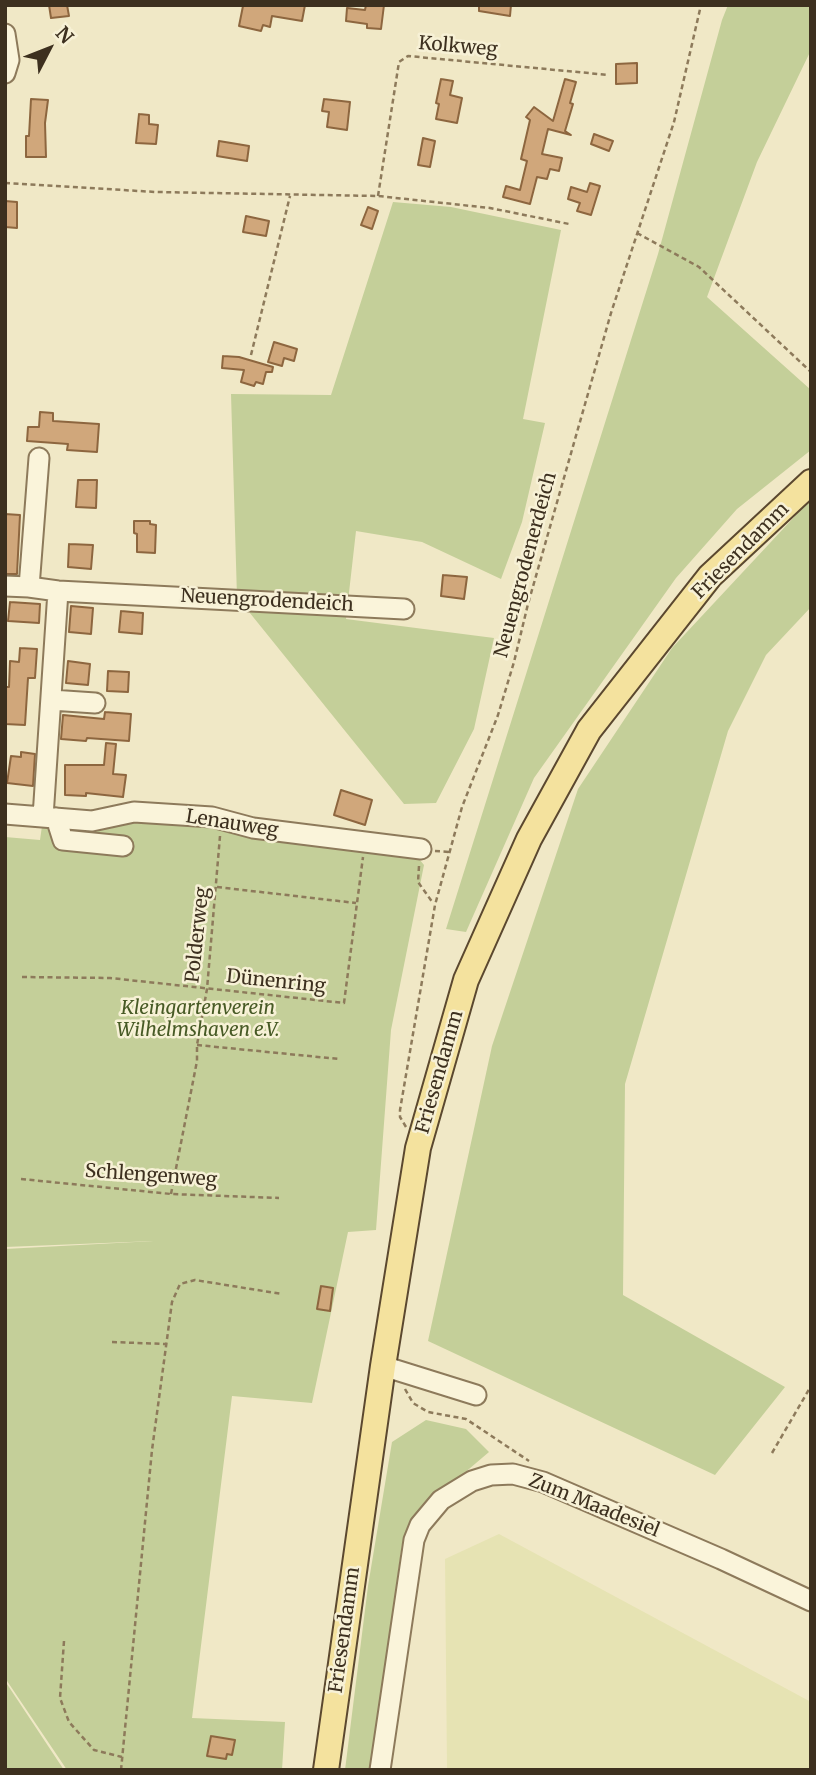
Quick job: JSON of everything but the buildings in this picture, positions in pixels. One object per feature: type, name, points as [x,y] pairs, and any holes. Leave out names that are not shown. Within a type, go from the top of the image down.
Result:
[{"type":"main road","name":"Friesendamm","points":[[326,1770],[383,1366],[418,1148],[466,980],[529,839],[589,730],[710,576],[811,482]]},
{"type":"street","points":[[5,34],[9,60],[5,73]]},
{"type":"street","points":[[29,587],[39,458]]},
{"type":"street","name":"Neuengrodendeich","points":[[5,586],[404,609]]},
{"type":"street","points":[[58,591],[51,700],[50,818],[63,840],[123,846]]},
{"type":"street","points":[[51,700],[95,703]]},
{"type":"street","name":"Lenauweg","points":[[5,814],[92,821],[134,812],[212,817],[253,828],[421,849]]},
{"type":"street","points":[[383,1366],[476,1395]]},
{"type":"street","name":"Zum Maadesiel","points":[[380,1770],[414,1540],[430,1511],[455,1490],[472,1481],[491,1475],[513,1475],[543,1482],[811,1601]]},
{"type":"path","name":"Neuengrodenerdeich","points":[[410,1133],[402,1122],[400,1110],[435,905],[462,807],[498,715],[611,313],[674,122],[701,5]]},
{"type":"path","name":"Kolkweg","points":[[378,196],[399,62],[408,56],[609,75]]},
{"type":"path","points":[[5,183],[156,192],[378,196],[490,208],[569,224]]},
{"type":"path","points":[[251,355],[290,196]]},
{"type":"path","points":[[637,233],[699,267],[811,372]]},
{"type":"path","name":"Polderweg","points":[[171,1194],[197,1061],[197,1045],[207,989],[220,831]]},
{"type":"path","points":[[421,849],[418,882],[435,905]]},
{"type":"path","name":"Dünenring","points":[[22,977],[110,978],[344,1003],[363,857]]},
{"type":"path","points":[[217,887],[356,903]]},
{"type":"path","points":[[197,1045],[340,1059]]},
{"type":"path","name":"Schlengenweg","points":[[22,1179],[171,1194],[279,1198]]},
{"type":"path","points":[[121,1770],[152,1450],[172,1302],[180,1284],[195,1280],[282,1294]]},
{"type":"path","points":[[112,1342],[166,1343]]},
{"type":"path","points":[[772,1453],[811,1386]]},
{"type":"path","points":[[428,1412],[466,1419],[531,1462]]},
{"type":"path","points":[[64,1641],[60,1698],[69,1722],[94,1749],[122,1756]]},
{"type":"shaded area","points":[[499,1534],[811,1702],[811,1770],[447,1770],[445,1559]]},
{"type":"green space","points":[[728,5],[811,5],[811,50],[757,162],[707,297],[811,390],[811,450],[737,509],[676,578],[534,778],[466,932],[446,929],[658,254]]},
{"type":"green space","points":[[393,202],[451,207],[561,230],[523,419],[545,423],[522,522],[501,579],[422,542],[356,531],[346,619],[494,638],[474,729],[436,803],[404,804],[237,597],[231,394],[331,395]]},
{"type":"green space","points":[[811,499],[811,607],[766,655],[728,731],[625,1084],[623,1295],[785,1387],[715,1475],[428,1341],[492,1046],[578,789],[672,648]]},
{"type":"green space","name":"Kleingartenverein Wilhelmshaven e.V.","points":[[147,817],[415,854],[424,865],[391,1030],[376,1230],[348,1232],[312,1403],[232,1396],[192,1718],[285,1722],[282,1770],[67,1770],[5,1678],[5,1249],[154,1241],[5,1247],[5,837],[40,840],[42,826]]},
{"type":"green space","points":[[426,1420],[466,1429],[489,1452],[429,1503],[402,1544],[371,1770],[345,1770],[368,1586],[392,1442]]},
{"type":"green space","points":[[5,1681],[64,1770],[5,1770]]}]
